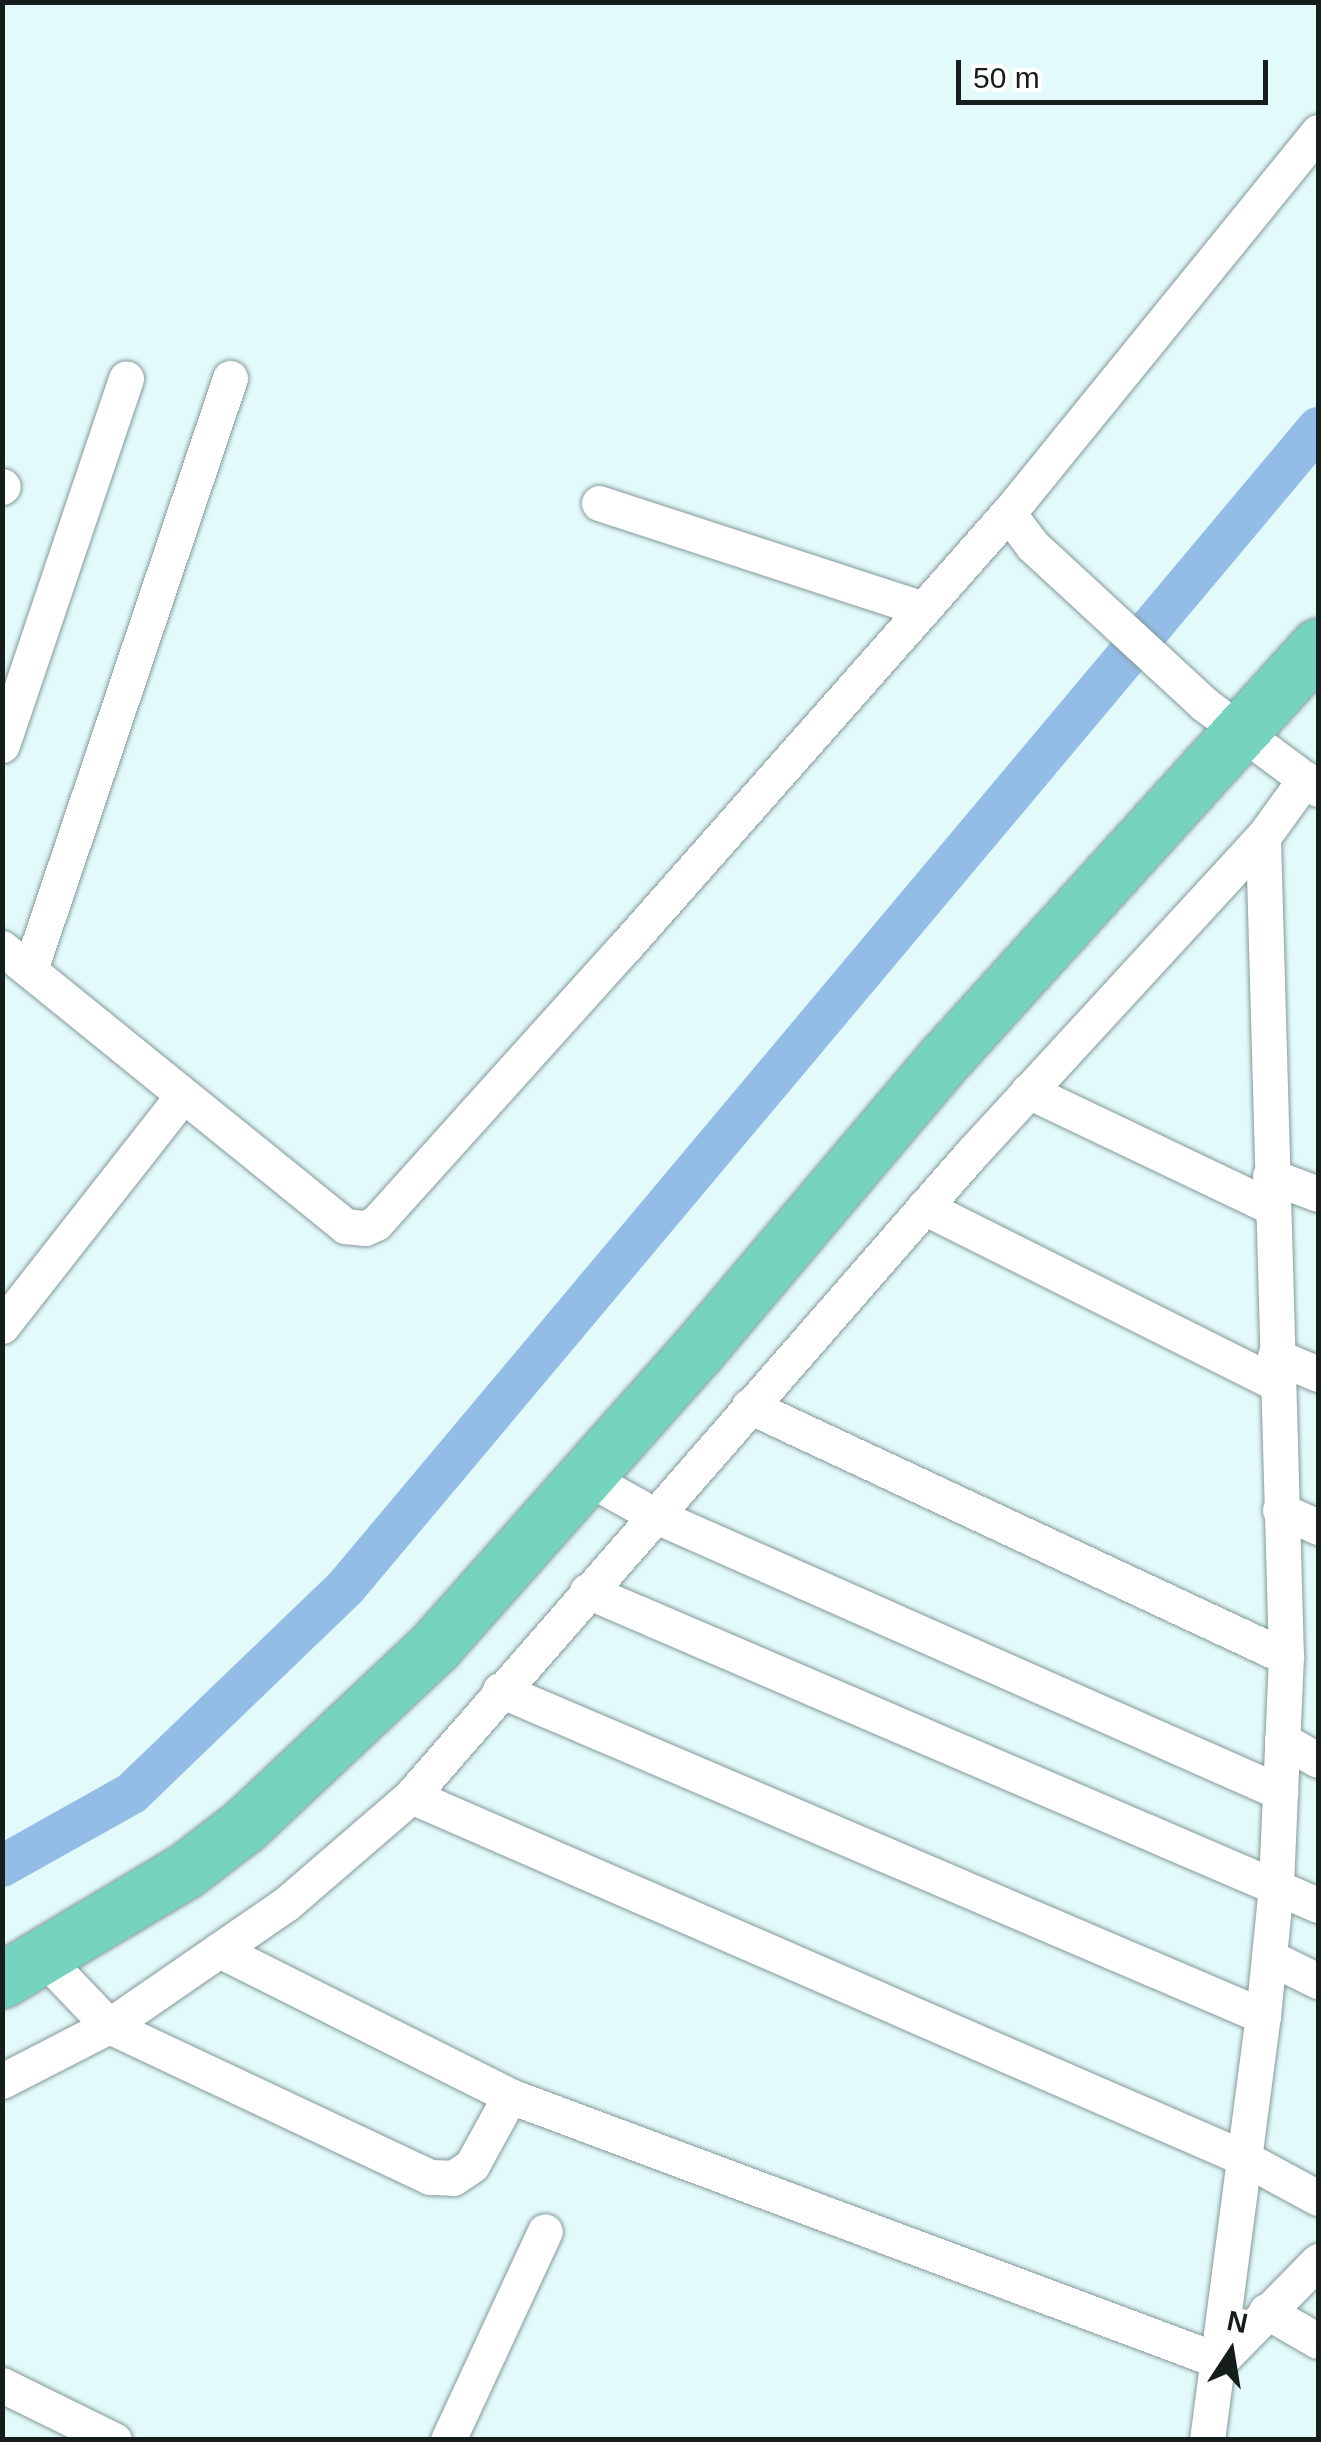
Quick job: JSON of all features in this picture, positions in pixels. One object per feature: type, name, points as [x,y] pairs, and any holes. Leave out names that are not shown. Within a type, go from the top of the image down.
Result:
[{"type":"main road","points":[[24,1970],[185,1871],[245,1824],[435,1646],[586,1478],[944,1060],[1224,718],[1318,646]]},
{"type":"street","points":[[230,378],[16,959],[345,1226],[366,1228],[376,1223],[1008,513],[1318,132]]},
{"type":"street","points":[[2,746],[126,378]]},
{"type":"street","points":[[599,503],[923,609]]},
{"type":"street","points":[[2,2080],[109,2026],[219,1950],[346,1857],[411,1796],[924,1207],[1312,784],[1224,718],[1097,606],[1033,546],[1008,513]]},
{"type":"street","points":[[1207,2440],[1269,1957],[1286,1657],[1263,838]]},
{"type":"street","points":[[1028,1092],[1271,1192],[1318,1194]]},
{"type":"street","points":[[2,1326],[183,1095]]},
{"type":"street","points":[[924,1207],[1276,1370],[1318,1374]]},
{"type":"street","points":[[749,1406],[1286,1657]]},
{"type":"street","points":[[586,1478],[654,1514],[1280,1792]]},
{"type":"street","points":[[1280,1510],[1318,1527]]},
{"type":"street","points":[[587,1591],[1318,1905]]},
{"type":"street","points":[[500,1690],[1263,2016]]},
{"type":"street","points":[[1282,1740],[1318,1760]]},
{"type":"street","points":[[411,1796],[1244,2158],[1318,2198]]},
{"type":"street","points":[[219,1950],[510,2096],[1220,2360]]},
{"type":"street","points":[[1269,1957],[1318,1980]]},
{"type":"street","points":[[24,1970],[109,2026],[430,2177],[453,2178],[472,2166],[510,2096]]},
{"type":"street","points":[[448,2440],[545,2231]]},
{"type":"street","points":[[1220,2360],[1318,2261]]},
{"type":"street","points":[[1266,2311],[1318,2341]]},
{"type":"street","points":[[2,2385],[114,2440]]},
{"type":"waterway","points":[[2,1866],[132,1793],[346,1587],[1318,428]]}]
